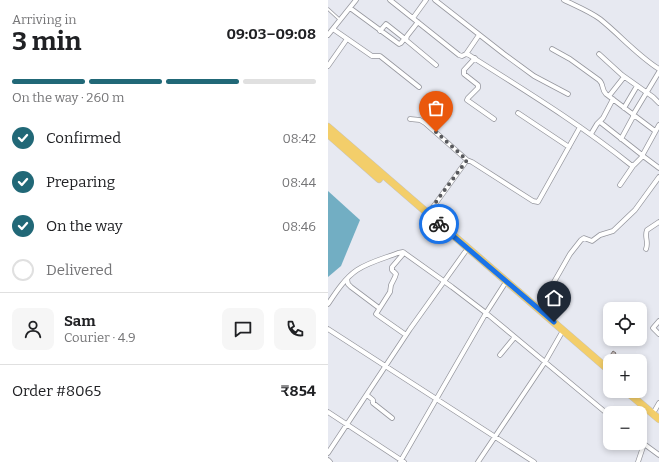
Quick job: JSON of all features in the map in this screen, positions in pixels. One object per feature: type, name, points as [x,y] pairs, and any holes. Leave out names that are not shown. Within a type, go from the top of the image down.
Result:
[{"type":"highway","points":[[328,127],[603,365]]},
{"type":"highway","points":[[328,134],[603,371]]},
{"type":"highway","points":[[634,398],[659,419]]},
{"type":"highway","points":[[641,398],[657,412]]},
{"type":"street","points":[[328,35],[356,0]]},
{"type":"street","points":[[390,0],[459,55],[462,56],[466,54],[475,58],[523,88],[634,166]]},
{"type":"street","points":[[413,18],[426,0]]},
{"type":"street","points":[[435,0],[534,76],[568,94]]},
{"type":"street","points":[[564,0],[595,16],[659,70],[621,139]]},
{"type":"street","points":[[350,8],[399,44],[401,44],[418,22]]},
{"type":"street","points":[[380,31],[386,24],[405,38],[407,42],[436,65]]},
{"type":"street","points":[[333,28],[372,56],[380,56],[419,87]]},
{"type":"street","points":[[466,54],[479,35]]},
{"type":"street","points":[[328,66],[347,39]]},
{"type":"street","points":[[552,49],[570,59],[599,80],[602,83],[603,91],[655,131]]},
{"type":"street","points":[[599,54],[624,77],[659,103]]},
{"type":"street","points":[[475,58],[464,72],[465,75],[478,87],[467,100],[494,119]]},
{"type":"street","points":[[590,134],[604,118],[611,98],[624,77]]},
{"type":"street","points":[[624,108],[637,86]]},
{"type":"street","points":[[518,113],[569,147]]},
{"type":"street","points":[[410,119],[425,122],[467,160],[536,202],[539,200],[551,180],[580,127]]},
{"type":"street","points":[[600,122],[659,168]]},
{"type":"street","points":[[620,185],[642,156],[659,125]]},
{"type":"street","points":[[427,214],[467,160]]},
{"type":"street","points":[[554,282],[570,254],[581,240],[584,238],[592,241],[600,235],[613,231],[635,210],[659,177]]},
{"type":"street","points":[[646,249],[648,242],[646,236],[647,230],[659,222]]},
{"type":"street","points":[[328,453],[464,252]]},
{"type":"street","points":[[328,304],[347,279],[356,270],[398,253],[404,253],[486,313],[514,338],[603,410]]},
{"type":"street","points":[[404,253],[392,267],[392,270],[396,274],[390,292],[376,313],[406,336]]},
{"type":"street","points":[[347,279],[348,284],[351,287],[379,308]]},
{"type":"street","points":[[328,412],[402,461],[436,399],[504,285]]},
{"type":"street","points":[[659,321],[653,328],[659,334]]},
{"type":"street","points":[[328,329],[534,462]]},
{"type":"street","points":[[478,462],[545,362],[561,334]]},
{"type":"street","points":[[500,355],[514,338]]},
{"type":"street","points":[[366,395],[373,400],[373,403],[392,418]]},
{"type":"street","points":[[657,412],[659,404]]},
{"type":"street","points":[[647,446],[659,456]]},
{"type":"street","points":[[638,462],[640,450]]},
{"type":"lane","points":[[328,9],[340,20]]},
{"type":"water","points":[[328,191],[360,220],[341,266],[328,277]]},
{"type":"way so far","points":[[436,132],[467,160],[440,199],[427,214],[439,224]]},
{"type":"route","points":[[439,224],[554,322]]}]
